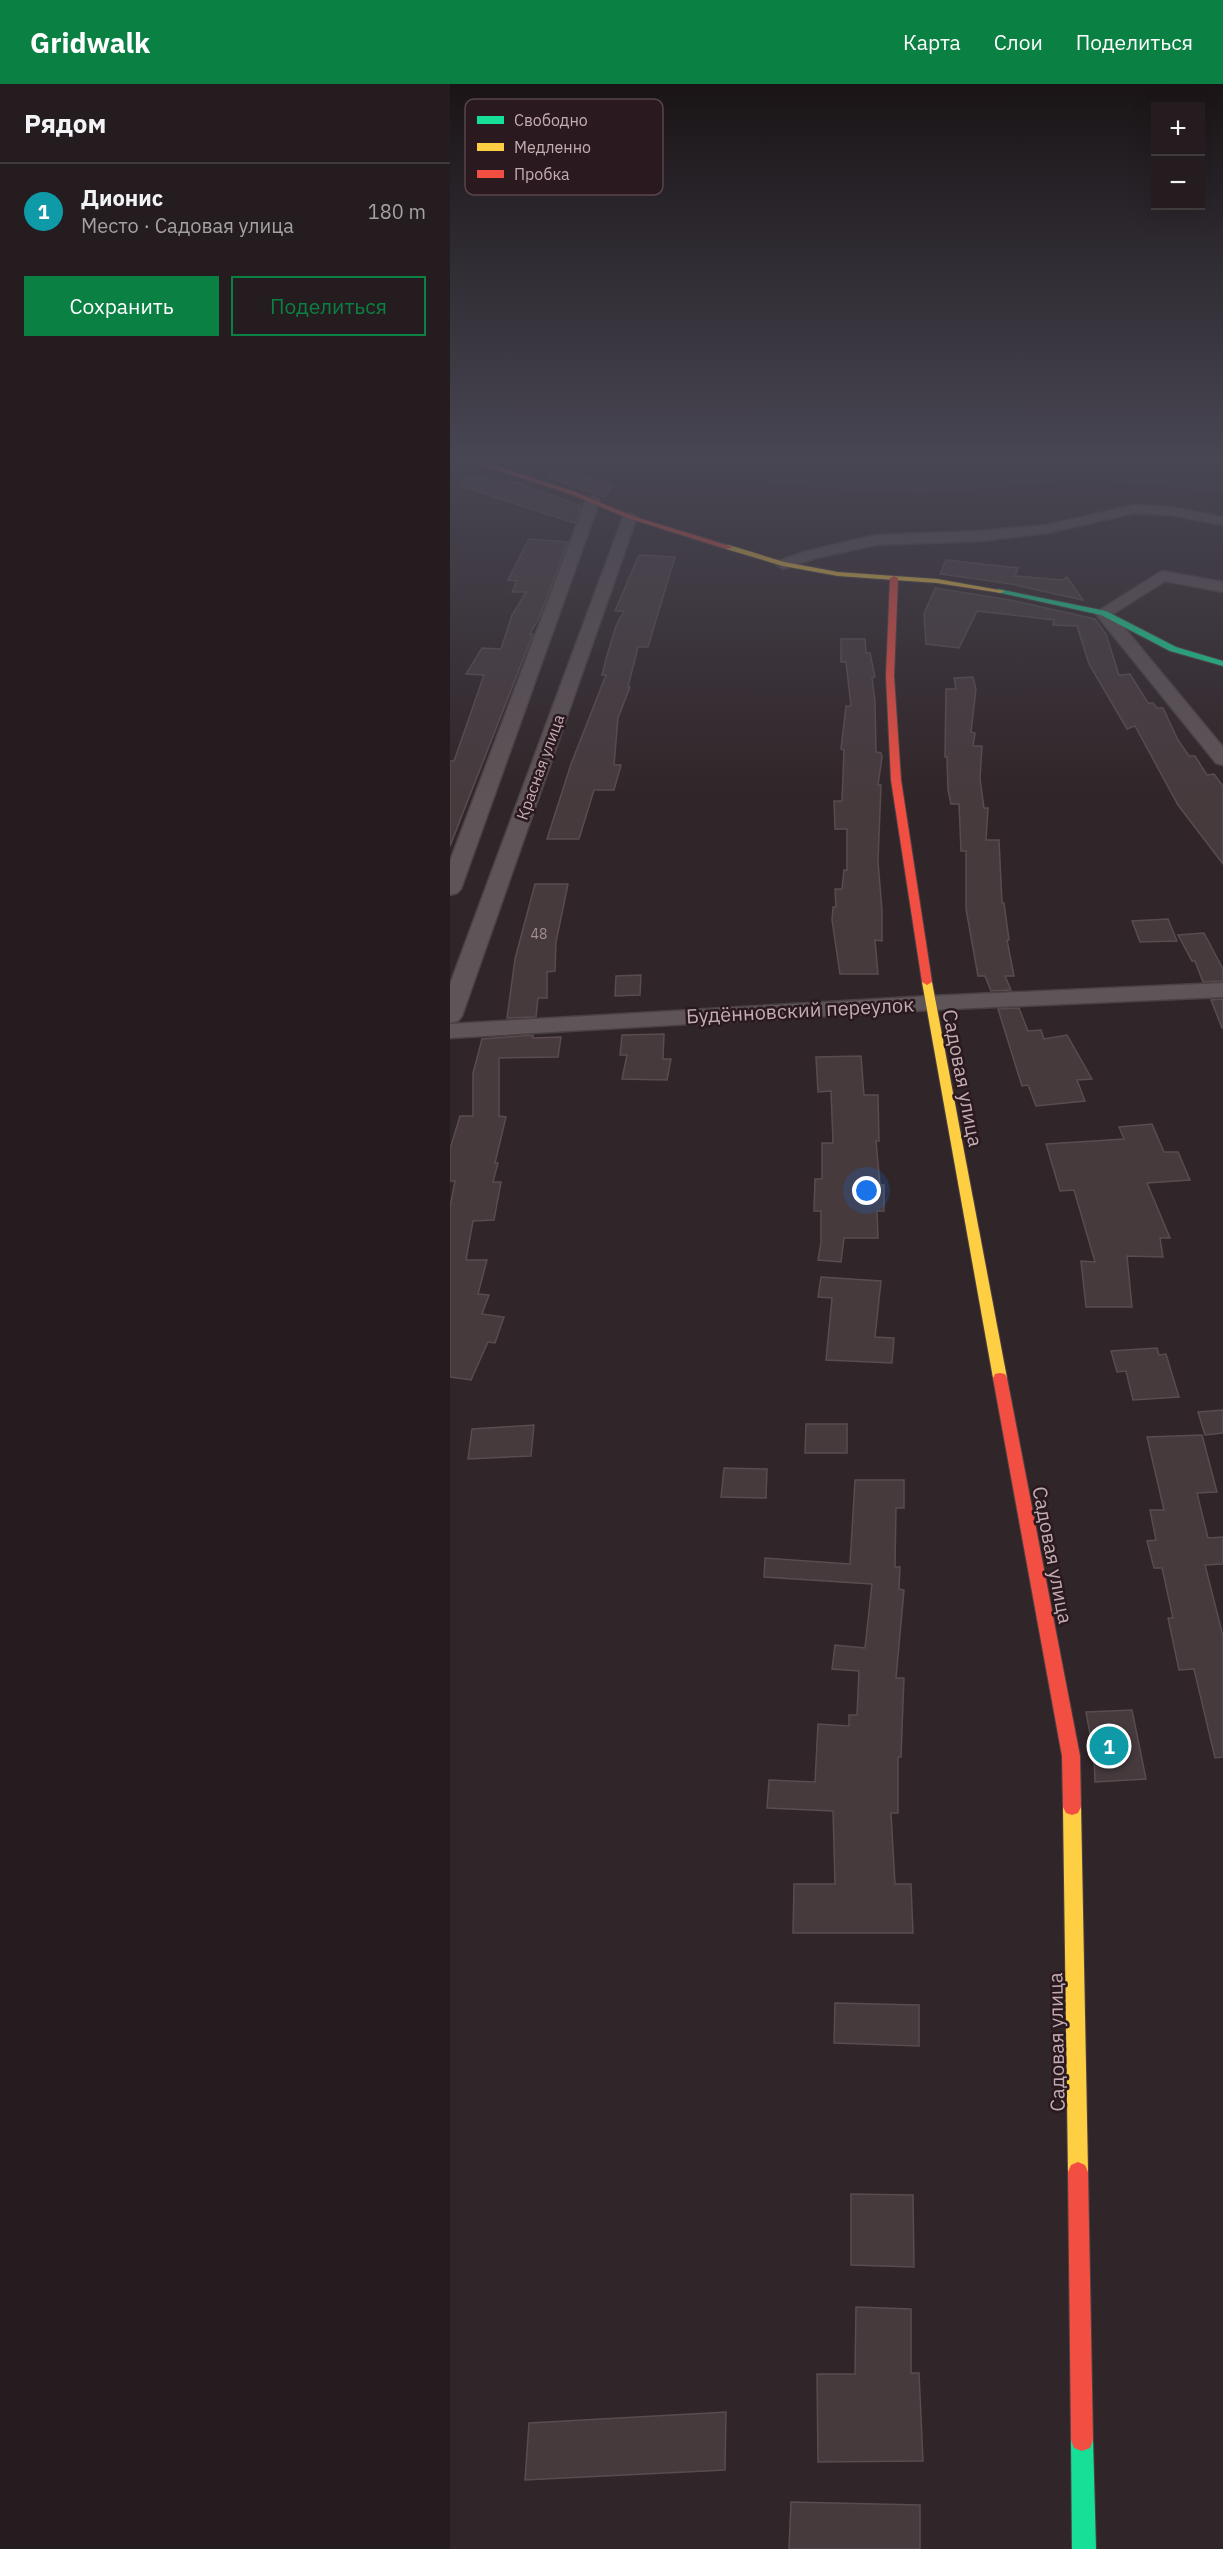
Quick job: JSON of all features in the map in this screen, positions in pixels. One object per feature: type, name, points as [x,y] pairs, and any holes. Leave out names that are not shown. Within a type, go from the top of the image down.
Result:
[{"type":"street","points":[[450,889],[567,571]]},
{"type":"street","name":"Красная улица","points":[[450,1016],[611,571]]},
{"type":"street","points":[[822,571],[1010,591],[1103,613],[1173,649],[1223,664]]},
{"type":"street","points":[[1103,613],[1162,576],[1223,587]]},
{"type":"street","name":"Садовая улица","points":[[894,578],[890,676],[896,780],[930,1003],[1071,1756],[1084,2549]]},
{"type":"street","points":[[1103,613],[1223,759]]},
{"type":"street","name":"Будённовский переулок","points":[[450,1031],[930,1003],[1223,990]]},
{"type":"building","points":[[513,571],[557,571],[539,618],[530,634],[533,634],[450,846],[450,761],[454,761],[484,675],[466,674],[482,648],[501,649],[512,615],[526,592],[512,592],[517,581],[508,580]]},
{"type":"building","points":[[632,571],[671,571],[648,647],[638,647],[628,687],[630,687],[618,718],[614,765],[621,765],[614,790],[594,790],[579,839],[547,839],[571,764],[606,675],[602,675],[606,659],[616,626],[624,611],[615,611]]},
{"type":"building","points":[[941,571],[1017,571],[1015,576],[1062,580],[1067,577],[1083,600],[1011,584],[940,574]]},
{"type":"building","points":[[935,588],[1010,600],[1095,619],[1106,634],[1119,675],[1130,674],[1148,703],[1153,703],[1157,708],[1163,708],[1178,740],[1189,756],[1195,756],[1207,775],[1214,774],[1223,786],[1223,864],[1178,805],[1135,726],[1127,729],[1089,664],[1077,626],[1053,625],[1054,620],[977,611],[959,648],[926,644],[924,614]]},
{"type":"building","points":[[841,639],[865,639],[866,653],[870,653],[875,677],[872,678],[876,752],[881,753],[882,757],[878,785],[881,785],[878,861],[882,941],[875,940],[878,974],[840,974],[832,920],[833,907],[836,907],[835,889],[842,889],[844,870],[847,870],[847,829],[835,829],[834,801],[842,801],[844,750],[841,749],[846,706],[851,706],[846,662],[841,662]]},
{"type":"building","points":[[973,677],[976,689],[971,732],[975,733],[973,746],[982,746],[980,779],[984,808],[988,808],[986,840],[999,840],[1002,903],[1004,903],[1009,940],[1007,940],[1014,976],[1005,976],[1011,990],[991,991],[985,976],[978,976],[966,909],[966,851],[961,851],[959,804],[951,804],[948,790],[947,757],[945,757],[946,689],[956,689],[954,678]]},
{"type":"building","points":[[535,884],[568,884],[556,942],[555,971],[547,972],[547,998],[538,998],[536,1017],[507,1018],[515,959]]},
{"type":"building","points":[[1168,919],[1177,941],[1140,942],[1132,921]]},
{"type":"building","points":[[1204,933],[1223,969],[1223,981],[1203,982],[1195,961],[1192,961],[1178,935]]},
{"type":"building","points":[[641,975],[640,995],[615,996],[616,976]]},
{"type":"building","points":[[1223,999],[1223,1028],[1222,1028],[1211,1000]]},
{"type":"building","points":[[1019,1008],[1028,1031],[1041,1030],[1044,1039],[1067,1035],[1092,1079],[1077,1080],[1085,1101],[1036,1106],[1028,1085],[1022,1086],[998,1009]]},
{"type":"building","points":[[664,1034],[663,1059],[671,1059],[667,1080],[622,1079],[627,1055],[620,1055],[622,1035]]},
{"type":"building","points":[[533,1035],[533,1038],[561,1037],[558,1057],[499,1058],[499,1116],[506,1117],[493,1182],[501,1182],[494,1220],[473,1221],[466,1260],[487,1260],[478,1294],[489,1295],[482,1314],[504,1317],[495,1343],[488,1342],[471,1380],[450,1377],[450,1207],[455,1181],[450,1181],[450,1149],[460,1116],[473,1116],[473,1073],[482,1039]]},
{"type":"building","points":[[861,1056],[864,1095],[878,1095],[879,1141],[876,1141],[880,1185],[884,1185],[884,1211],[877,1211],[878,1238],[844,1238],[841,1262],[818,1260],[821,1242],[821,1211],[814,1211],[815,1179],[822,1179],[822,1143],[833,1143],[831,1091],[818,1092],[816,1057]]},
{"type":"building","points":[[1152,1124],[1164,1152],[1178,1152],[1190,1180],[1147,1183],[1170,1238],[1160,1238],[1163,1257],[1127,1256],[1132,1307],[1086,1307],[1081,1261],[1095,1262],[1074,1190],[1060,1191],[1046,1144],[1124,1139],[1119,1127]]},
{"type":"building","points":[[821,1277],[881,1281],[875,1337],[894,1338],[892,1363],[826,1360],[832,1298],[818,1297]]},
{"type":"building","points":[[1157,1348],[1159,1355],[1166,1354],[1179,1397],[1133,1400],[1126,1371],[1117,1372],[1111,1351]]},
{"type":"building","points":[[1223,1410],[1223,1433],[1205,1435],[1198,1412]]},
{"type":"building","points":[[806,1424],[847,1424],[847,1453],[805,1453]]},
{"type":"building","points":[[534,1425],[531,1456],[468,1459],[472,1429]]},
{"type":"building","points":[[1202,1435],[1217,1492],[1197,1493],[1208,1538],[1223,1537],[1223,1564],[1205,1565],[1223,1636],[1223,1757],[1215,1758],[1194,1669],[1179,1670],[1168,1618],[1173,1618],[1162,1568],[1154,1568],[1147,1541],[1156,1540],[1150,1510],[1164,1510],[1147,1437]]},
{"type":"building","points":[[724,1468],[767,1469],[766,1498],[721,1497]]},
{"type":"building","points":[[855,1480],[904,1480],[904,1508],[896,1508],[895,1567],[900,1567],[899,1589],[904,1590],[896,1678],[904,1678],[901,1757],[898,1757],[898,1813],[891,1813],[895,1884],[911,1884],[913,1933],[793,1933],[794,1884],[835,1884],[833,1811],[767,1808],[769,1780],[815,1782],[818,1724],[849,1726],[849,1715],[857,1715],[859,1671],[832,1669],[835,1645],[865,1648],[872,1584],[764,1577],[765,1558],[850,1564]]},
{"type":"building","points":[[1132,1710],[1146,1779],[1095,1782],[1094,1756],[1086,1712]]},
{"type":"building","points":[[835,2003],[919,2005],[919,2046],[834,2043]]},
{"type":"building","points":[[851,2194],[913,2195],[914,2267],[851,2265]]},
{"type":"building","points":[[856,2307],[911,2309],[911,2373],[919,2373],[923,2461],[818,2462],[817,2374],[855,2374]]},
{"type":"building","points":[[726,2412],[725,2470],[525,2480],[529,2423]]},
{"type":"building","points":[[791,2502],[920,2505],[920,2549],[789,2549]]},
{"type":"traffic: fast","points":[[1001,591],[1103,613],[1173,649],[1223,664]]},
{"type":"traffic: fast","points":[[1082,2440],[1084,2549]]},
{"type":"traffic: slow","points":[[822,571],[937,581],[1001,591]]},
{"type":"traffic: slow","points":[[927,982],[1000,1378]]},
{"type":"traffic: slow","points":[[1072,1807],[1078,2172]]},
{"type":"traffic: jam","points":[[894,578],[890,676],[896,780],[927,982]]},
{"type":"traffic: jam","points":[[1000,1378],[1071,1756],[1072,1807]]},
{"type":"traffic: jam","points":[[1078,2172],[1082,2440]]},
{"type":"place","name":"Дионис","points":[[1109,1746]]}]
